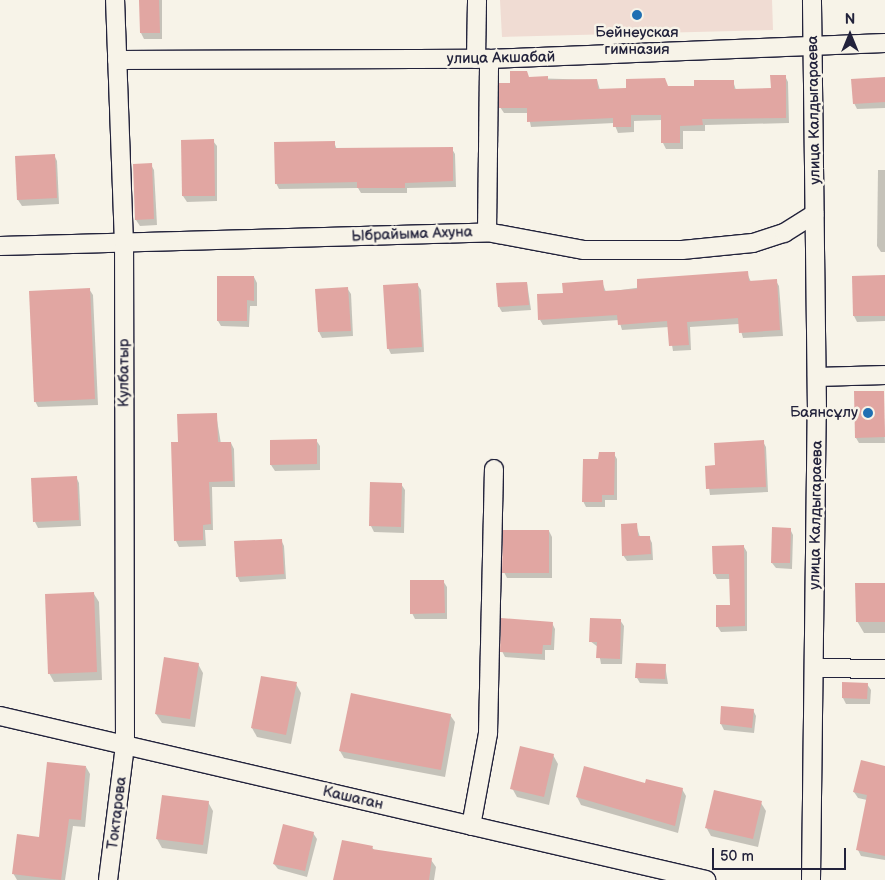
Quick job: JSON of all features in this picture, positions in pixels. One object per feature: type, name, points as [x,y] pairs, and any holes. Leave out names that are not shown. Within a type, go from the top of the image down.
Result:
[{"type":"street","name":"Кулбатыр","points":[[115,0],[124,244],[125,745]]},
{"type":"street","points":[[476,0],[483,59],[488,232]]},
{"type":"street","name":"улица Калдыгараева","points":[[811,880],[817,377],[812,0]]},
{"type":"street","name":"улица Акшабай","points":[[117,60],[483,59],[885,43]]},
{"type":"street","name":"Ыбрайыма Ахуна","points":[[0,246],[124,244],[488,232],[584,250],[682,250],[753,243],[784,233],[815,214]]},
{"type":"street","points":[[817,377],[885,375]]},
{"type":"street","points":[[471,826],[488,733],[494,469]]},
{"type":"street","points":[[814,668],[885,669]]},
{"type":"street","name":"Кашаган","points":[[0,716],[706,880]]},
{"type":"street","name":"Токтарова","points":[[108,880],[125,745]]},
{"type":"shaded area","name":"Бейнеуская гимназия","points":[[500,0],[772,0],[773,30],[502,37]]},
{"type":"building","points":[[139,0],[159,0],[160,33],[140,33]]},
{"type":"building","points":[[510,71],[527,71],[529,77],[548,76],[548,80],[597,79],[598,89],[626,88],[626,79],[665,78],[668,86],[694,86],[694,80],[734,80],[734,89],[771,88],[770,75],[786,75],[786,118],[702,119],[703,125],[680,126],[680,143],[661,143],[661,115],[631,115],[631,127],[613,127],[613,118],[527,122],[527,108],[499,108],[499,83],[510,83]]},
{"type":"building","points":[[885,77],[885,102],[853,104],[851,79]]},
{"type":"building","points":[[214,139],[215,196],[182,196],[181,140]]},
{"type":"building","points":[[335,141],[335,148],[453,147],[453,181],[405,183],[405,188],[357,188],[357,182],[275,184],[274,142]]},
{"type":"building","points":[[55,154],[57,198],[17,200],[15,156]]},
{"type":"building","points":[[152,163],[154,219],[135,220],[133,164]]},
{"type":"building","points":[[748,271],[749,281],[777,279],[780,330],[739,333],[738,318],[687,322],[689,345],[669,346],[667,321],[618,325],[617,315],[538,320],[537,294],[563,293],[562,283],[603,280],[604,291],[637,289],[637,279]]},
{"type":"building","points":[[885,275],[885,316],[853,316],[852,276]]},
{"type":"building","points":[[217,276],[254,276],[254,301],[247,300],[247,321],[217,321]]},
{"type":"building","points":[[527,282],[529,305],[498,307],[496,283]]},
{"type":"building","points":[[418,283],[422,347],[387,349],[383,285]]},
{"type":"building","points":[[348,287],[351,331],[318,332],[315,289]]},
{"type":"building","points":[[90,288],[95,399],[34,402],[29,291]]},
{"type":"building","points":[[854,391],[884,391],[885,437],[855,438]]},
{"type":"building","points":[[217,413],[218,442],[231,442],[233,481],[209,482],[211,524],[203,525],[203,540],[174,541],[171,442],[178,442],[177,414]]},
{"type":"building","points":[[317,439],[317,464],[270,465],[270,440]]},
{"type":"building","points":[[764,440],[766,487],[706,489],[705,466],[715,465],[714,443]]},
{"type":"building","points":[[599,452],[615,452],[614,495],[602,495],[602,502],[582,502],[583,459],[598,459]]},
{"type":"building","points":[[77,476],[79,520],[33,522],[31,478]]},
{"type":"building","points":[[370,482],[402,483],[401,527],[369,526]]},
{"type":"building","points":[[637,523],[638,536],[650,536],[651,554],[622,556],[621,524]]},
{"type":"building","points":[[772,527],[791,528],[790,563],[771,563]]},
{"type":"building","points":[[503,530],[549,530],[549,573],[502,573]]},
{"type":"building","points":[[282,539],[284,574],[236,577],[234,541]]},
{"type":"building","points":[[744,545],[745,626],[716,627],[716,605],[730,605],[729,574],[713,574],[712,546]]},
{"type":"building","points":[[410,580],[444,580],[445,613],[410,614]]},
{"type":"building","points":[[855,583],[885,583],[885,622],[856,622]]},
{"type":"building","points":[[94,592],[97,672],[48,674],[45,594]]},
{"type":"building","points":[[501,618],[553,622],[551,645],[543,645],[542,654],[500,652]]},
{"type":"building","points":[[590,618],[621,619],[620,659],[596,658],[597,642],[589,642]]},
{"type":"building","points":[[164,657],[199,663],[190,719],[155,714]]},
{"type":"building","points":[[636,663],[666,664],[665,679],[635,678]]},
{"type":"building","points":[[261,676],[297,682],[286,735],[251,728]]},
{"type":"building","points":[[842,682],[868,683],[867,699],[842,698]]},
{"type":"building","points":[[351,693],[451,714],[441,770],[339,751]]},
{"type":"building","points":[[721,706],[754,709],[752,728],[720,724]]},
{"type":"building","points":[[520,746],[554,754],[544,797],[510,789]]},
{"type":"building","points":[[861,760],[885,766],[885,856],[856,850],[867,795],[853,792]]},
{"type":"building","points":[[47,762],[86,766],[81,820],[69,819],[61,880],[12,874],[17,834],[39,837]]},
{"type":"building","points":[[584,766],[645,783],[646,779],[683,788],[675,826],[576,797]]},
{"type":"building","points":[[714,790],[762,801],[753,839],[705,828]]},
{"type":"building","points":[[162,795],[209,801],[203,845],[156,839]]},
{"type":"building","points":[[283,824],[314,832],[305,871],[273,864]]},
{"type":"building","points":[[342,840],[373,846],[372,849],[432,858],[429,880],[333,880]]},
{"type":"place","name":"Бейнеуская гимназия","points":[[637,15]]},
{"type":"place","name":"Баянсұлу","points":[[868,413]]}]
